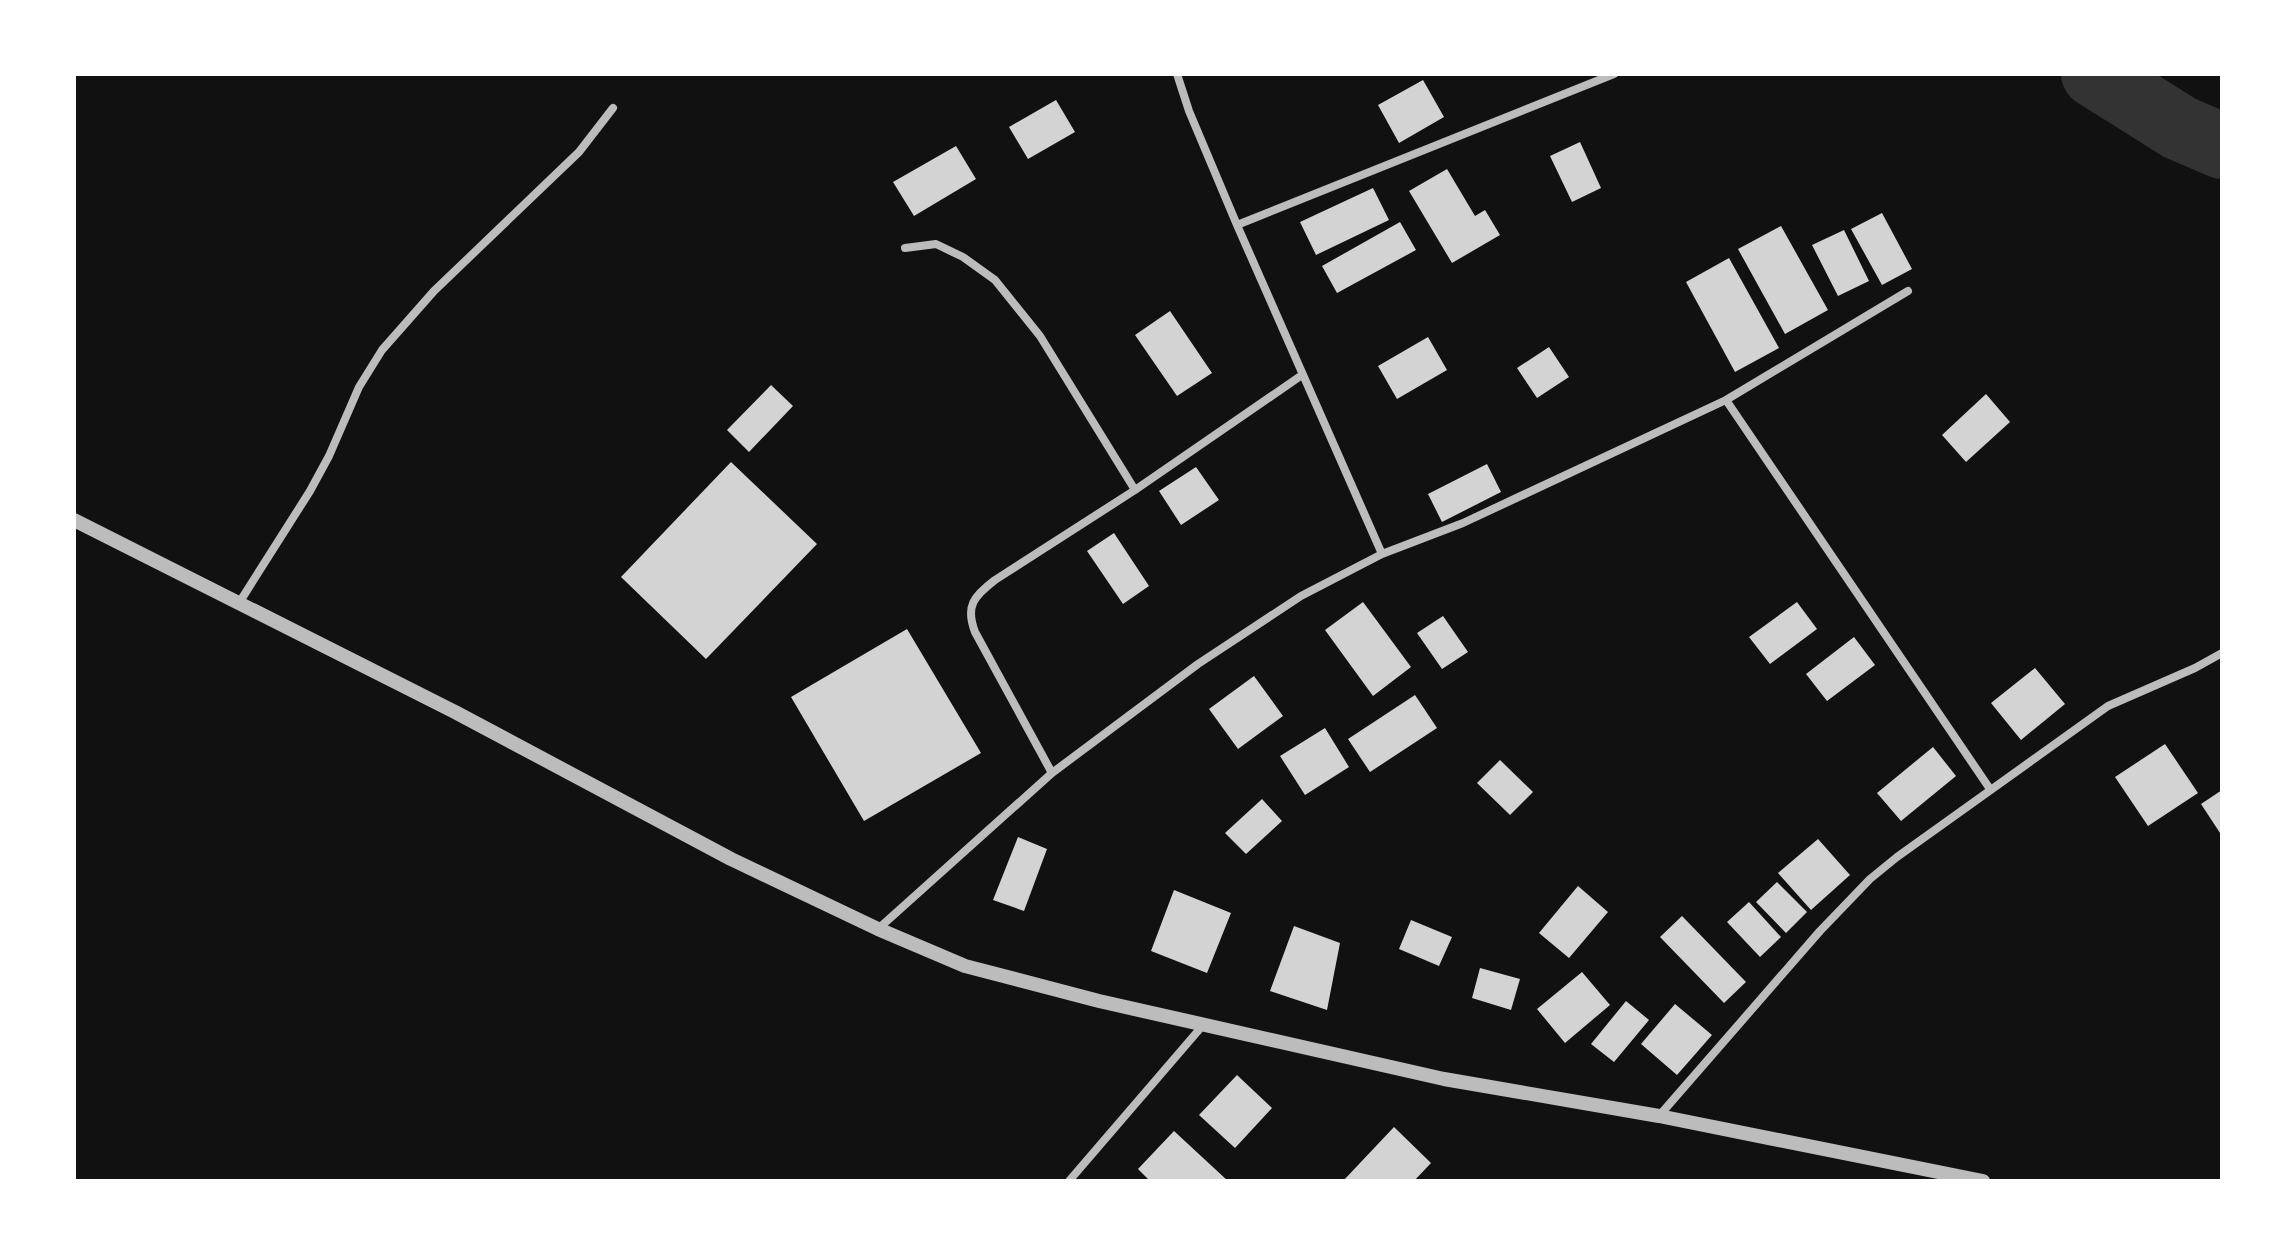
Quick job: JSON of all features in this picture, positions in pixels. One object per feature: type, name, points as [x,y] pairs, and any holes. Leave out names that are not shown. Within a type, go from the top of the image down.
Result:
[{"type":"street","points":[[1177,74],[1189,111],[1237,225],[1382,554]]},
{"type":"street","points":[[1237,225],[1614,74]]},
{"type":"street","points":[[239,603],[310,491],[359,387],[382,350],[434,291],[579,152],[613,108]]},
{"type":"street","points":[[905,248],[936,244],[963,257],[995,280],[1040,336],[1135,490]]},
{"type":"street","points":[[878,929],[1052,773],[1198,664],[1301,596],[1382,554],[1463,523],[1726,400],[1908,291]]},
{"type":"street","points":[[1052,773],[975,632],[970,618],[972,606],[981,591],[1302,375]]},
{"type":"street","points":[[1726,400],[1990,789]]},
{"type":"street","points":[[74,520],[455,712],[731,859],[878,929],[965,966],[1099,1001],[1444,1079],[1659,1116],[1983,1181]]},
{"type":"street","points":[[1659,1116],[1851,898],[1897,857],[2108,706],[2222,653]]},
{"type":"street","points":[[1069,1181],[1204,1024]]},
{"type":"building","points":[[1423,80],[1444,117],[1399,143],[1378,105]]},
{"type":"building","points":[[1056,100],[1075,132],[1028,159],[1009,127]]},
{"type":"building","points":[[1580,142],[1601,188],[1572,202],[1550,156]]},
{"type":"building","points":[[956,146],[976,179],[914,216],[893,182]]},
{"type":"building","points":[[1447,169],[1475,216],[1485,210],[1500,235],[1452,263],[1409,191]]},
{"type":"building","points":[[1373,188],[1389,220],[1316,255],[1300,222]]},
{"type":"building","points":[[1882,213],[1912,269],[1882,285],[1851,229]]},
{"type":"building","points":[[1400,222],[1416,250],[1337,293],[1322,266]]},
{"type":"building","points":[[1781,226],[1828,310],[1785,334],[1738,249]]},
{"type":"building","points":[[1844,230],[1869,281],[1838,296],[1812,245]]},
{"type":"building","points":[[1729,258],[1779,348],[1735,372],[1686,282]]},
{"type":"building","points":[[1170,311],[1212,373],[1177,396],[1135,335]]},
{"type":"building","points":[[1428,337],[1447,370],[1397,399],[1378,366]]},
{"type":"building","points":[[1549,347],[1569,377],[1537,398],[1517,368]]},
{"type":"building","points":[[771,385],[793,406],[749,452],[727,430]]},
{"type":"building","points":[[1986,394],[2010,422],[1966,462],[1942,435]]},
{"type":"building","points":[[731,462],[817,544],[706,659],[621,577]]},
{"type":"building","points":[[1487,464],[1501,492],[1442,522],[1428,494]]},
{"type":"building","points":[[1196,467],[1219,500],[1181,525],[1159,491]]},
{"type":"building","points":[[1114,533],[1149,586],[1123,604],[1087,551]]},
{"type":"building","points":[[1363,602],[1411,667],[1373,696],[1325,630]]},
{"type":"building","points":[[1797,602],[1817,629],[1770,664],[1749,637]]},
{"type":"building","points":[[1443,616],[1468,652],[1442,669],[1417,633]]},
{"type":"building","points":[[907,629],[981,753],[864,821],[791,697]]},
{"type":"building","points":[[1854,637],[1875,665],[1827,701],[1806,674]]},
{"type":"building","points":[[2035,668],[2065,704],[2021,740],[1991,703]]},
{"type":"building","points":[[1254,676],[1283,716],[1238,749],[1209,709]]},
{"type":"building","points":[[1415,695],[1437,728],[1370,772],[1348,739]]},
{"type":"building","points":[[1325,728],[1349,767],[1305,795],[1280,756]]},
{"type":"building","points":[[2165,744],[2198,793],[2148,826],[2115,777]]},
{"type":"building","points":[[1933,747],[1956,776],[1901,821],[1877,793]]},
{"type":"building","points":[[1500,760],[1533,792],[1510,815],[1477,783]]},
{"type":"building","points":[[2222,790],[2222,836],[2201,804]]},
{"type":"building","points":[[1262,799],[1282,821],[1246,854],[1225,833]]},
{"type":"building","points":[[1018,837],[1047,849],[1024,911],[993,900]]},
{"type":"building","points":[[1818,839],[1850,875],[1811,910],[1778,873]]},
{"type":"building","points":[[1777,882],[1807,912],[1786,933],[1756,902]]},
{"type":"building","points":[[1578,886],[1608,912],[1569,958],[1539,933]]},
{"type":"building","points":[[1174,890],[1231,913],[1207,973],[1151,951]]},
{"type":"building","points":[[1749,902],[1781,937],[1760,957],[1727,922]]},
{"type":"building","points":[[1682,916],[1746,982],[1724,1003],[1660,937]]},
{"type":"building","points":[[1411,920],[1452,937],[1439,966],[1399,949]]},
{"type":"building","points":[[1294,926],[1340,943],[1327,1010],[1270,991]]},
{"type":"building","points":[[1480,968],[1520,979],[1511,1010],[1472,998]]},
{"type":"building","points":[[1582,972],[1610,1005],[1565,1043],[1537,1009]]},
{"type":"building","points":[[1626,1001],[1649,1020],[1614,1062],[1591,1044]]},
{"type":"building","points":[[1675,1004],[1712,1035],[1677,1075],[1641,1044]]},
{"type":"building","points":[[1237,1075],[1272,1108],[1235,1148],[1199,1115]]},
{"type":"building","points":[[1394,1127],[1431,1163],[1414,1181],[1343,1181]]},
{"type":"building","points":[[1174,1131],[1228,1181],[1150,1181],[1138,1169]]},
{"type":"waterway","points":[[2094,74],[2180,128],[2222,146]]}]
